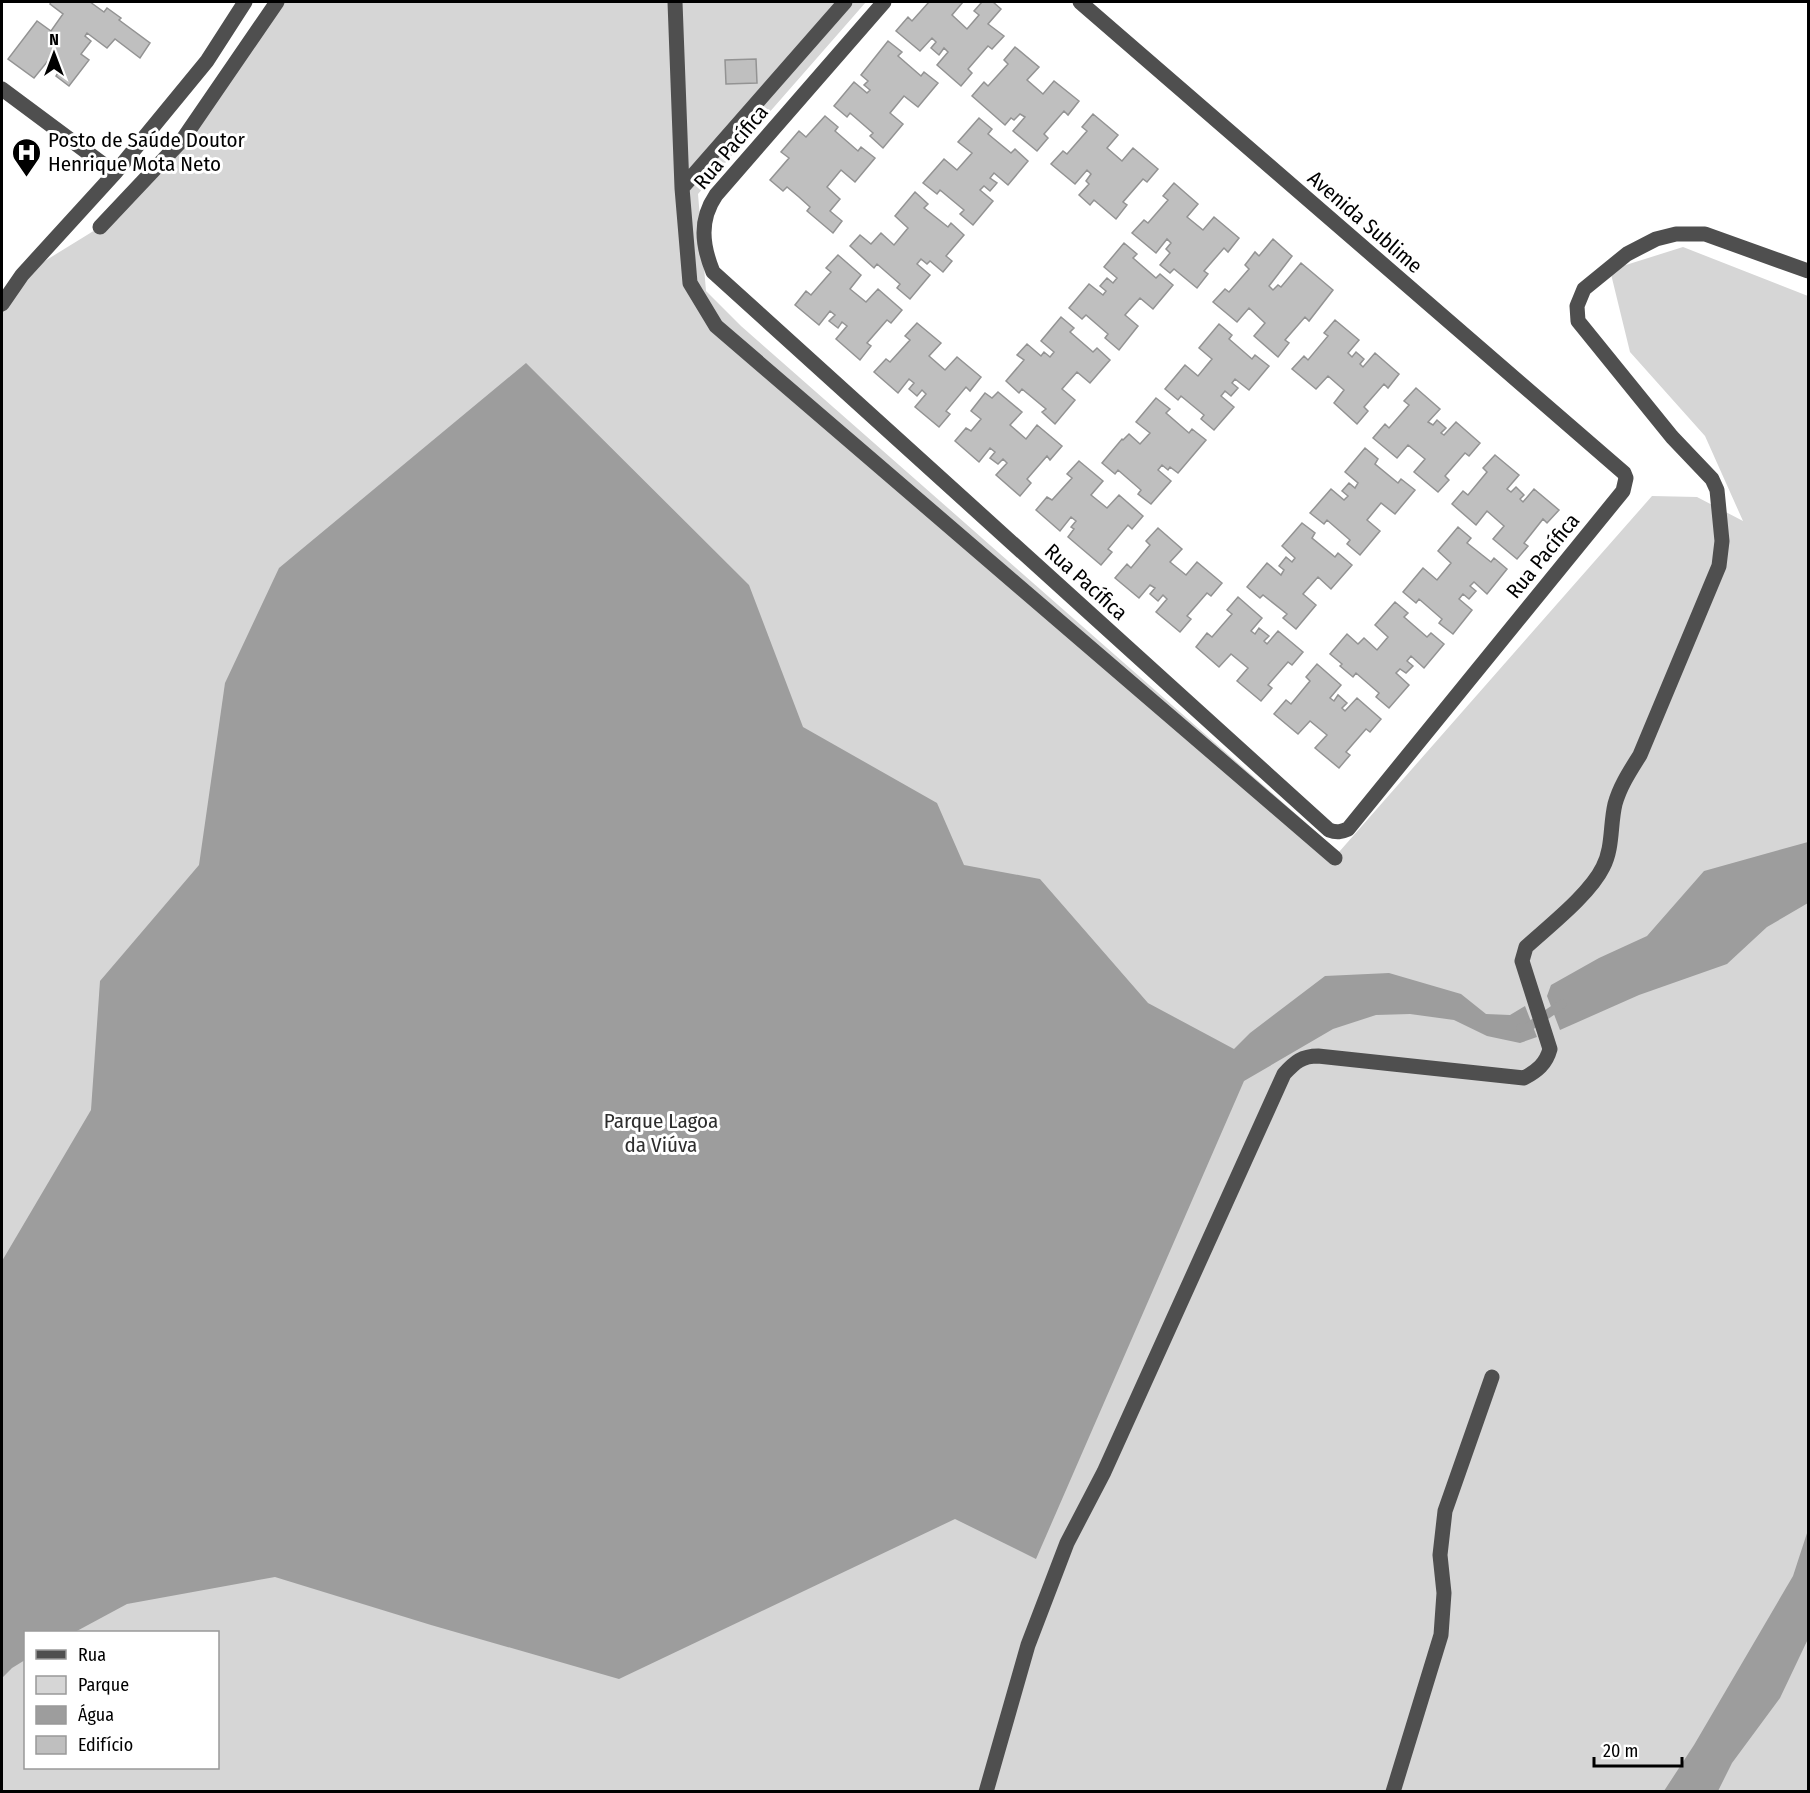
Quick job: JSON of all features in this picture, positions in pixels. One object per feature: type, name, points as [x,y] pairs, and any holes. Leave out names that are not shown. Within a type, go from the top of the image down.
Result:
[{"type":"street","points":[[2,304],[22,275],[115,173],[207,61],[245,2]]},
{"type":"street","points":[[100,227],[183,139],[277,2]]},
{"type":"street","points":[[675,2],[682,188],[690,283],[716,326],[1335,858]]},
{"type":"street","points":[[682,188],[845,2]]},
{"type":"street","name":"Rua Pacífica","points":[[884,2],[716,195],[707,209],[704,224],[705,241],[707,258],[713,272],[1329,830],[1335,833],[1348,829],[1623,491],[1626,484],[1623,473]]},
{"type":"street","name":"Avenida Sublime","points":[[1080,2],[1623,473]]},
{"type":"street","points":[[2,89],[115,173]]},
{"type":"street","points":[[986,1791],[1028,1645],[1068,1543],[1104,1472],[1284,1074],[1296,1061],[1306,1056],[1318,1056],[1524,1078],[1534,1073],[1548,1058],[1550,1049],[1522,961],[1523,953],[1526,946],[1595,881],[1604,866],[1609,850],[1615,803],[1624,779],[1640,755],[1719,566],[1722,541],[1717,490],[1712,478],[1672,437],[1578,321],[1577,306],[1584,289],[1627,254],[1656,239],[1676,234],[1705,234],[1809,271]]},
{"type":"street","points":[[1393,1791],[1441,1635],[1444,1593],[1440,1555],[1445,1511],[1492,1377]]},
{"type":"green space","name":"Parque Lagoa da Viúva","points":[[277,2],[866,2],[698,194],[706,291],[741,326],[1339,852],[1652,496],[1697,497],[1743,521],[1705,436],[1630,352],[1610,270],[1683,247],[1808,296],[1808,1791],[2,1792],[2,304],[22,275],[100,227],[183,139]]},
{"type":"water","points":[[526,363],[749,585],[803,727],[937,803],[964,865],[1040,879],[1148,1003],[1234,1049],[1250,1033],[1325,976],[1389,973],[1461,994],[1486,1014],[1510,1015],[1525,1006],[1537,1037],[1520,1043],[1487,1036],[1454,1020],[1410,1014],[1376,1015],[1333,1029],[1244,1081],[1036,1559],[955,1519],[619,1679],[275,1577],[127,1604],[77,1631],[24,1631],[24,1661],[2,1678],[2,1261],[91,1110],[100,981],[199,865],[225,683],[279,568]]},
{"type":"water","points":[[1808,842],[1808,903],[1767,927],[1727,964],[1639,995],[1560,1030],[1547,996],[1551,985],[1599,958],[1647,936],[1704,871]]},
{"type":"water","points":[[1808,1530],[1808,1639],[1780,1698],[1732,1763],[1718,1791],[1664,1791],[1694,1745],[1793,1576]]},
{"type":"building","points":[[51,2],[90,2],[104,12],[107,8],[150,43],[140,58],[115,39],[107,48],[87,33],[85,36],[91,41],[81,54],[89,60],[69,86],[56,76],[59,71],[47,62],[34,78],[8,59],[37,21],[51,31],[63,14],[50,4]]},
{"type":"building","points":[[929,2],[963,2],[952,15],[967,29],[979,15],[974,11],[982,2],[993,2],[1001,9],[988,24],[1004,36],[992,49],[988,46],[968,69],[972,73],[961,86],[937,65],[948,52],[944,48],[939,55],[931,48],[936,42],[932,38],[920,51],[896,31],[908,17],[912,21]]},
{"type":"building","points":[[888,41],[902,52],[898,56],[921,76],[924,72],[938,83],[918,107],[904,96],[890,113],[903,124],[883,148],[870,136],[873,133],[850,113],[847,117],[834,106],[854,82],[867,93],[870,90],[864,85],[868,81],[861,75]]},
{"type":"building","points":[[1015,47],[1039,67],[1027,80],[1043,94],[1054,81],[1079,101],[1068,115],[1064,111],[1044,134],[1048,138],[1037,151],[1013,131],[1025,117],[1020,114],[1014,120],[1011,118],[1005,125],[972,96],[984,82],[988,86],[1008,64],[1004,60]]},
{"type":"building","points":[[756,59],[757,83],[726,84],[725,60]]},
{"type":"building","points":[[1093,114],[1118,135],[1107,148],[1122,161],[1133,148],[1158,169],[1147,182],[1143,179],[1123,202],[1127,205],[1116,219],[1094,200],[1090,205],[1079,195],[1089,184],[1086,181],[1091,174],[1087,170],[1075,184],[1051,164],[1063,151],[1067,154],[1087,131],[1082,127]]},
{"type":"building","points":[[825,116],[838,127],[835,131],[858,151],[861,147],[875,158],[855,182],[841,170],[827,187],[840,199],[830,211],[842,221],[833,233],[807,211],[810,207],[799,197],[787,187],[783,191],[770,180],[789,158],[781,152],[799,131],[806,137]]},
{"type":"building","points":[[979,118],[992,129],[988,134],[1011,153],[1015,149],[1028,161],[1008,185],[994,173],[990,178],[997,183],[990,191],[984,186],[980,190],[993,201],[973,225],[960,214],[964,210],[940,190],[937,194],[923,183],[944,159],[957,170],[972,153],[958,142]]},
{"type":"building","points":[[1174,183],[1198,204],[1187,217],[1203,230],[1214,217],[1239,238],[1228,252],[1224,248],[1204,271],[1208,274],[1197,288],[1174,269],[1170,273],[1160,265],[1170,253],[1166,249],[1171,243],[1167,239],[1156,253],[1132,233],[1144,220],[1148,223],[1168,200],[1163,196]]},
{"type":"building","points":[[915,192],[928,204],[924,208],[948,227],[951,223],[964,235],[946,256],[952,261],[943,272],[930,261],[927,264],[921,259],[917,264],[930,275],[910,299],[897,288],[900,284],[877,264],[874,268],[850,246],[860,235],[871,244],[881,233],[894,245],[908,228],[895,216]]},
{"type":"building","points":[[1273,239],[1292,256],[1269,286],[1273,290],[1278,285],[1281,287],[1301,263],[1333,290],[1309,321],[1305,317],[1285,340],[1289,343],[1278,357],[1254,336],[1265,323],[1249,308],[1237,322],[1213,302],[1225,289],[1229,292],[1249,269],[1245,265],[1255,252],[1259,256]]},
{"type":"building","points":[[1124,243],[1137,254],[1133,258],[1156,278],[1160,274],[1173,285],[1153,309],[1140,298],[1125,315],[1138,326],[1119,350],[1105,338],[1108,334],[1086,315],[1082,319],[1069,308],[1089,284],[1103,295],[1106,291],[1100,286],[1107,278],[1113,283],[1117,278],[1104,267]]},
{"type":"building","points":[[838,255],[861,275],[850,289],[866,302],[878,289],[902,310],[891,323],[887,320],[867,343],[871,346],[860,360],[836,339],[847,326],[842,322],[838,328],[829,321],[835,315],[830,311],[819,325],[795,305],[806,291],[811,295],[831,272],[826,268]]},
{"type":"building","points":[[1061,317],[1074,328],[1070,332],[1093,352],[1097,348],[1110,360],[1090,383],[1077,372],[1062,389],[1075,400],[1055,424],[1042,412],[1046,409],[1022,389],[1019,393],[1006,381],[1024,360],[1017,355],[1027,344],[1041,356],[1044,352],[1050,357],[1054,352],[1041,341]]},
{"type":"building","points":[[1335,320],[1359,340],[1348,353],[1352,357],[1356,352],[1364,359],[1360,364],[1363,367],[1375,353],[1399,374],[1388,388],[1384,384],[1364,407],[1368,411],[1357,424],[1334,403],[1344,390],[1328,376],[1316,389],[1292,369],[1304,356],[1308,360],[1328,336],[1324,333]]},
{"type":"building","points":[[917,323],[941,343],[929,356],[945,370],[957,357],[981,377],[970,391],[966,387],[946,411],[950,414],[939,427],[915,407],[926,394],[922,390],[917,396],[909,389],[914,383],[909,379],[898,393],[874,372],[886,359],[890,362],[910,340],[905,336]]},
{"type":"building","points":[[1219,324],[1232,335],[1229,339],[1252,359],[1255,355],[1269,366],[1249,390],[1235,379],[1232,383],[1238,388],[1231,396],[1225,391],[1221,396],[1234,407],[1214,430],[1201,419],[1204,415],[1181,396],[1178,400],[1165,389],[1185,365],[1198,376],[1212,359],[1199,348]]},
{"type":"building","points":[[1416,388],[1440,409],[1428,422],[1433,425],[1437,420],[1446,428],[1441,433],[1444,435],[1456,422],[1480,443],[1469,456],[1465,453],[1445,476],[1449,480],[1438,492],[1414,472],[1425,459],[1408,445],[1397,458],[1373,438],[1385,424],[1389,428],[1409,405],[1404,401]]},
{"type":"building","points":[[998,392],[1022,412],[1010,425],[1026,439],[1037,425],[1062,446],[1050,460],[1047,456],[1027,479],[1031,483],[1020,496],[996,475],[1007,463],[1003,459],[998,464],[990,458],[995,452],[990,448],[979,462],[955,441],[966,428],[971,431],[981,419],[971,411],[985,393],[992,398]]},
{"type":"building","points":[[1156,398],[1170,409],[1166,413],[1189,433],[1192,429],[1206,440],[1178,473],[1162,465],[1158,470],[1171,481],[1151,504],[1138,494],[1141,490],[1118,470],[1115,474],[1102,463],[1129,434],[1140,444],[1150,433],[1136,422]]},
{"type":"building","points":[[1365,448],[1378,459],[1375,464],[1398,483],[1401,479],[1415,490],[1395,514],[1381,503],[1367,520],[1380,531],[1360,555],[1347,544],[1350,540],[1327,520],[1324,524],[1310,513],[1331,489],[1344,500],[1348,496],[1342,491],[1349,483],[1355,488],[1358,483],[1345,472]]},
{"type":"building","points":[[1495,455],[1519,475],[1507,489],[1511,492],[1516,487],[1524,495],[1520,499],[1523,502],[1534,489],[1559,510],[1547,523],[1543,519],[1524,543],[1528,546],[1517,559],[1493,539],[1504,526],[1487,511],[1476,525],[1452,504],[1463,491],[1468,495],[1487,472],[1483,468]]},
{"type":"building","points":[[1079,461],[1103,481],[1091,495],[1107,508],[1119,495],[1143,516],[1132,529],[1128,525],[1108,549],[1112,552],[1101,565],[1068,537],[1076,521],[1071,517],[1060,531],[1036,510],[1047,497],[1052,500],[1072,478],[1067,474]]},
{"type":"building","points":[[1302,523],[1315,533],[1312,538],[1335,557],[1338,553],[1352,565],[1331,589],[1318,577],[1303,594],[1316,605],[1296,629],[1283,618],[1287,614],[1263,595],[1260,598],[1247,587],[1267,563],[1281,575],[1284,570],[1279,566],[1286,557],[1292,562],[1295,558],[1282,546]]},
{"type":"building","points":[[1458,527],[1471,538],[1467,543],[1491,562],[1494,558],[1507,569],[1487,594],[1474,582],[1470,586],[1476,591],[1469,599],[1463,594],[1459,599],[1472,610],[1453,634],[1439,623],[1442,619],[1419,599],[1416,603],[1403,592],[1423,568],[1437,580],[1451,563],[1438,551]]},
{"type":"building","points":[[1158,528],[1182,549],[1170,562],[1186,575],[1197,562],[1222,583],[1211,596],[1207,593],[1187,616],[1191,619],[1180,632],[1156,612],[1167,599],[1163,595],[1158,601],[1150,594],[1155,588],[1150,585],[1139,598],[1115,578],[1127,564],[1131,568],[1150,545],[1146,541]]},
{"type":"building","points":[[1238,597],[1262,618],[1251,631],[1255,634],[1259,628],[1269,636],[1264,641],[1267,644],[1278,631],[1303,652],[1292,665],[1288,662],[1268,685],[1272,688],[1261,701],[1237,681],[1248,668],[1231,654],[1219,667],[1196,647],[1207,633],[1212,637],[1232,614],[1227,610]]},
{"type":"building","points":[[1395,602],[1408,613],[1404,617],[1427,637],[1431,633],[1444,644],[1424,668],[1411,656],[1407,661],[1413,666],[1406,673],[1400,669],[1396,673],[1409,685],[1389,708],[1376,697],[1379,693],[1356,673],[1353,677],[1330,654],[1347,634],[1358,644],[1364,638],[1377,650],[1388,637],[1375,625]]},
{"type":"building","points":[[1317,664],[1341,685],[1330,698],[1334,701],[1338,695],[1347,703],[1342,708],[1345,711],[1357,698],[1381,719],[1370,732],[1366,729],[1346,752],[1350,755],[1339,768],[1315,748],[1327,735],[1310,721],[1298,734],[1274,714],[1286,700],[1291,704],[1310,681],[1306,677]]},
{"type":"waterway","points":[[1521,1028],[1527,1028],[1562,1004]]},
{"type":"place","name":"Posto de Saúde Doutor Henrique Mota Neto","points":[[27,178]]}]
